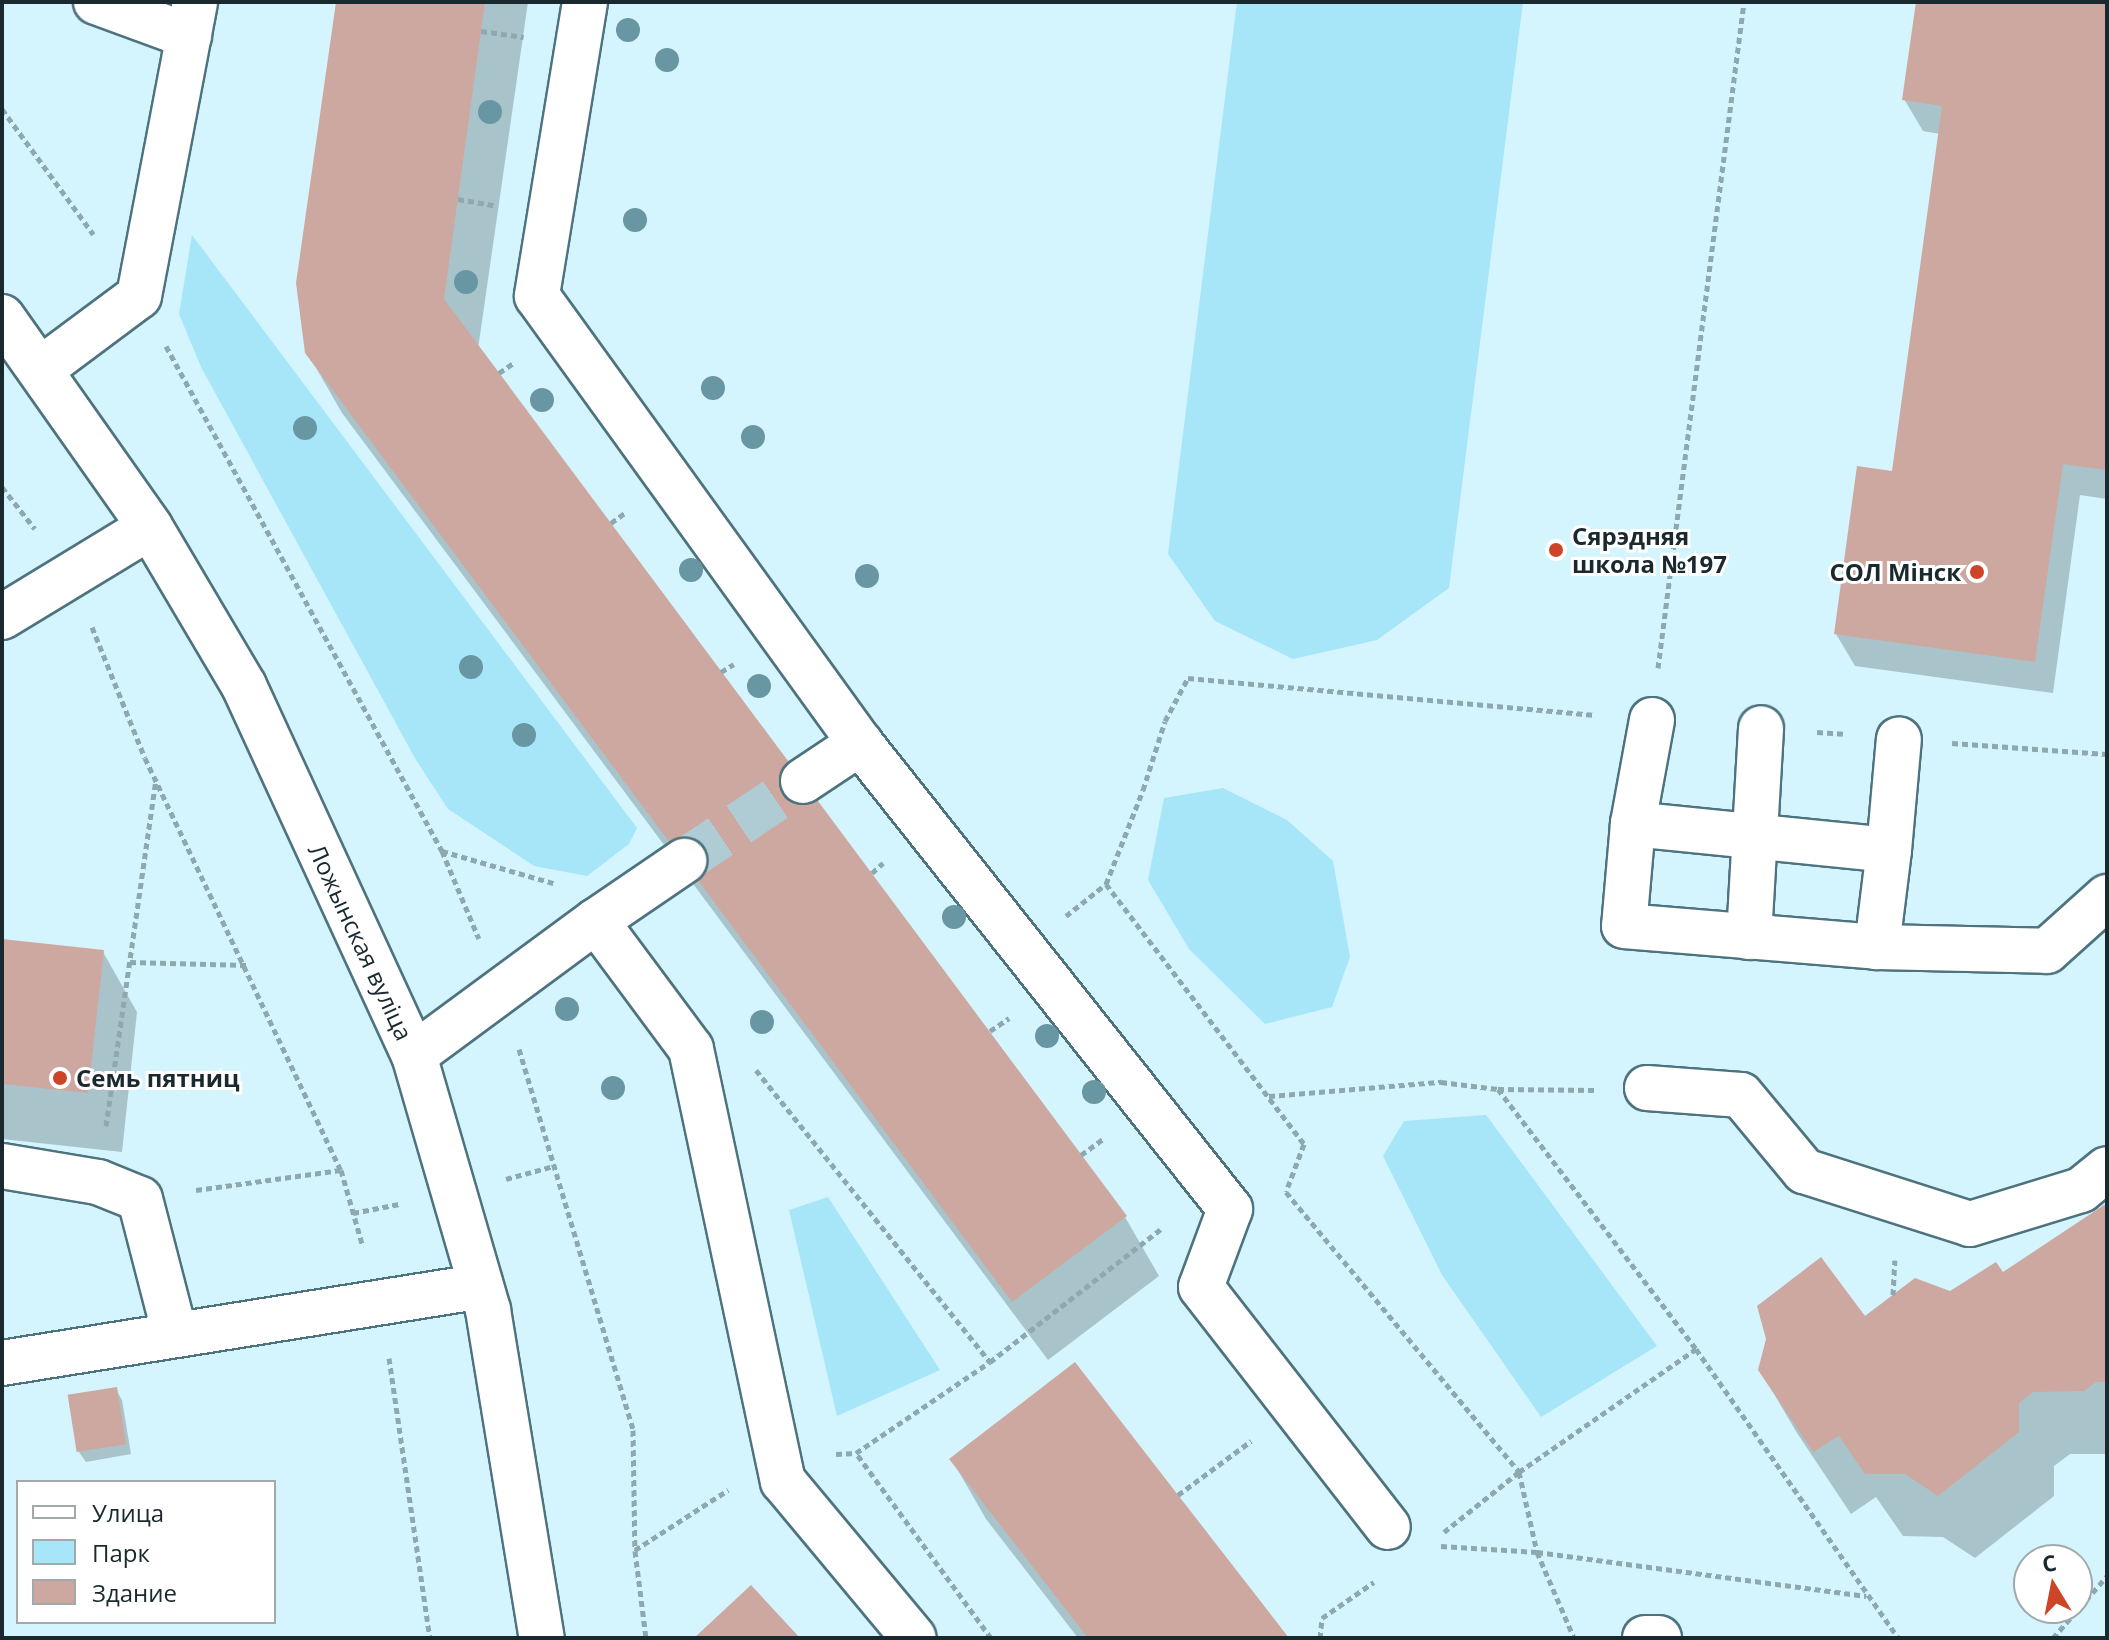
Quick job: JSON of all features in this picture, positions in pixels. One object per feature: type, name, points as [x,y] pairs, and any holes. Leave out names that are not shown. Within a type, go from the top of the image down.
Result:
[{"type":"street","points":[[41,369],[139,296],[192,19],[96,2]]},
{"type":"street","points":[[585,2],[537,296],[860,743],[1230,1209],[1201,1287],[1388,1527]]},
{"type":"street","name":"Ложынская вуліца","points":[[2,317],[150,527],[244,686],[414,1055],[481,1286],[542,1638]]},
{"type":"street","points":[[2,617],[150,527]]},
{"type":"street","points":[[1652,720],[1633,824],[1624,926],[1877,947],[2047,951],[2107,897]]},
{"type":"street","points":[[1749,937],[1761,728]]},
{"type":"street","points":[[1877,947],[1899,739]]},
{"type":"street","points":[[803,781],[860,743]]},
{"type":"street","points":[[1633,824],[1889,850]]},
{"type":"street","points":[[414,1055],[596,921],[684,861]]},
{"type":"street","points":[[596,921],[691,1049],[783,1481],[914,1638]]},
{"type":"street","points":[[1647,1088],[1741,1095],[1804,1171],[1970,1224],[2081,1190],[2107,1169]]},
{"type":"street","points":[[2,1166],[98,1182],[140,1199],[175,1334]]},
{"type":"street","points":[[2,1363],[481,1286]]},
{"type":"street","points":[[1645,1638],[1659,1638]]},
{"type":"path","points":[[1574,1638],[1537,1552],[1519,1472],[1286,1192],[1304,1144],[1106,884],[1173,701],[1188,678],[1652,720],[1744,2]]},
{"type":"path","points":[[2,109],[139,296],[442,851],[501,992],[633,1430],[635,1551],[646,1638]]},
{"type":"path","points":[[2,487],[71,575],[156,778],[247,965],[341,1170],[379,1302],[397,1399],[430,1638]]},
{"type":"path","points":[[1761,728],[2107,754]]},
{"type":"path","points":[[98,1182],[156,778]]},
{"type":"path","points":[[130,962],[247,965]]},
{"type":"path","points":[[1268,1096],[1441,1082],[1498,1089],[1647,1088]]},
{"type":"path","points":[[1498,1089],[1696,1349],[1898,1638]]},
{"type":"path","points":[[140,1199],[341,1170]]},
{"type":"path","points":[[991,1638],[856,1453],[990,1362],[1214,1188]]},
{"type":"path","points":[[1427,1546],[1519,1472],[1696,1349]]},
{"type":"path","points":[[1178,1495],[1295,1408]]},
{"type":"path","points":[[1388,1527],[1427,1546],[1537,1552],[1866,1596]]},
{"type":"path","points":[[1320,1638],[1322,1618],[1387,1573]]},
{"type":"path","points":[[2053,1638],[2107,1576]]},
{"type":"green space","points":[[1237,2],[1523,2],[1449,588],[1377,640],[1293,659],[1215,621],[1168,554]]},
{"type":"green space","points":[[192,235],[637,828],[629,844],[587,876],[534,866],[448,809],[416,760],[201,367],[179,314]]},
{"type":"green space","points":[[1223,788],[1287,820],[1333,861],[1350,957],[1332,1007],[1265,1024],[1189,949],[1148,880],[1164,798]]},
{"type":"green space","points":[[1486,1115],[1657,1346],[1541,1417],[1442,1275],[1383,1156],[1404,1121]]},
{"type":"green space","points":[[828,1197],[940,1370],[837,1416],[789,1210]]},
{"type":"building","points":[[336,2],[485,2],[444,299],[1127,1216],[1012,1302],[305,353],[296,283]]},
{"type":"building","points":[[1916,2],[2107,2],[2107,470],[2063,464],[2035,662],[1834,634],[1857,466],[1892,471],[1942,106],[1902,100]]},
{"type":"building","points":[[2,939],[104,950],[88,1093],[2,1084]]},
{"type":"building","points":[[2107,1203],[2107,1382],[2096,1382],[2084,1391],[2033,1392],[2019,1403],[2019,1432],[1938,1496],[1905,1474],[1865,1474],[1839,1436],[1813,1452],[1758,1370],[1766,1339],[1757,1306],[1821,1257],[1865,1316],[1915,1278],[1950,1291],[1996,1262],[2003,1272]]},
{"type":"building","points":[[1075,1362],[1289,1638],[1088,1638],[949,1459]]},
{"type":"building","points":[[117,1387],[126,1444],[77,1452],[68,1395]]},
{"type":"building","points":[[751,1585],[800,1638],[694,1638]]},
{"type":"tunnel","points":[[684,861],[803,781]]},
{"type":"place","name":"Сярэдняя школа №197","points":[[1556,550]]},
{"type":"place","name":"СОЛ Мінск","points":[[1977,572]]},
{"type":"place","name":"Семь пятниц","points":[[60,1078]]}]
